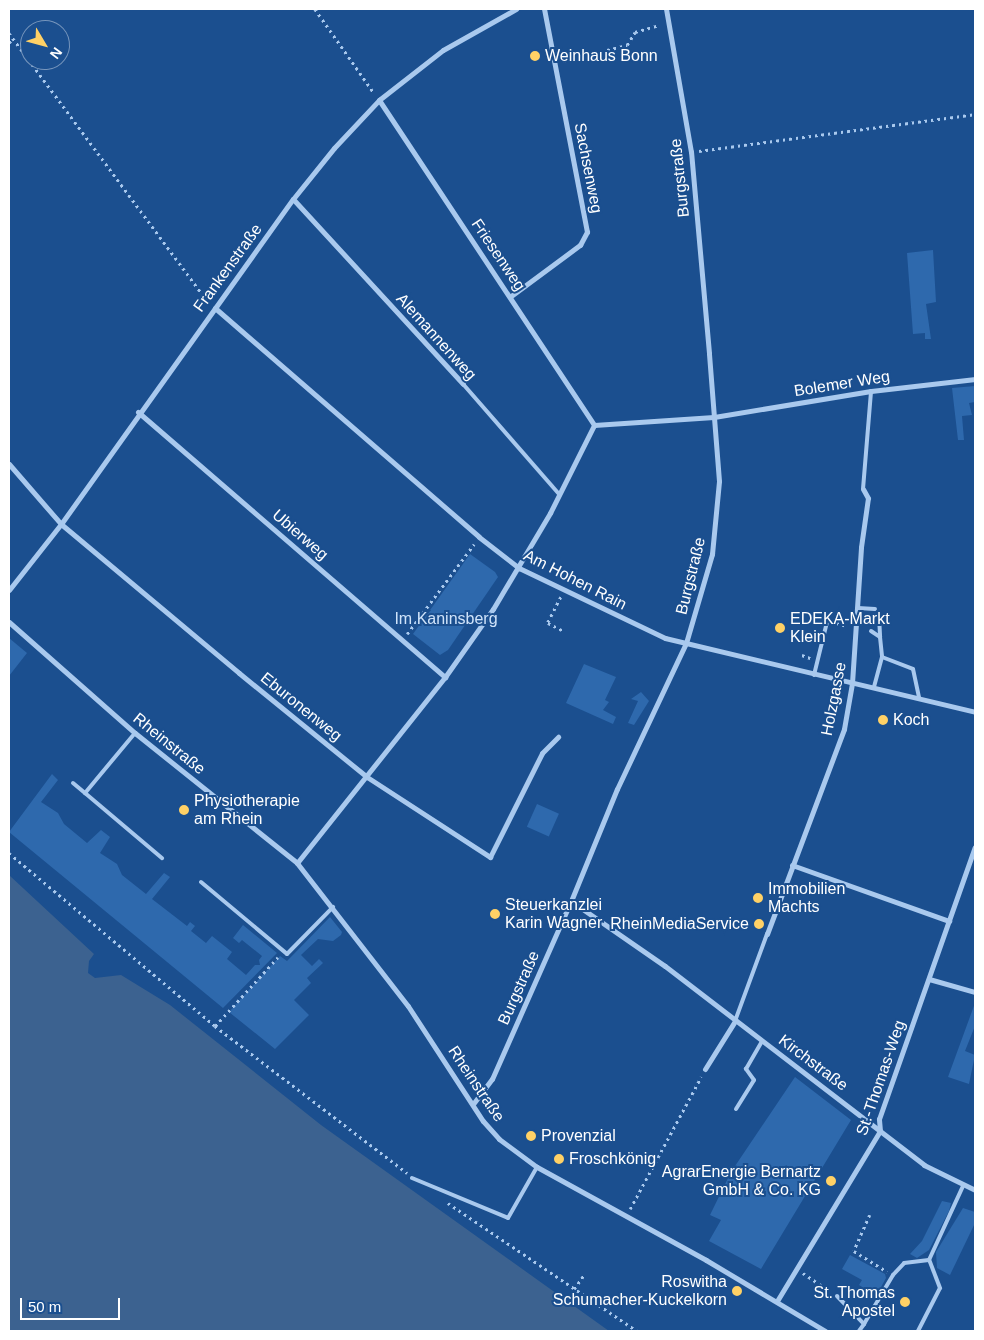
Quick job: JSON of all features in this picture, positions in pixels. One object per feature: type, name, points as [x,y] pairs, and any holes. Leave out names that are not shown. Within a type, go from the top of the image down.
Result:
[{"type":"street","name":"Frankenstraße","points":[[9,590],[61,524],[138,412],[293,200],[334,148],[379,100],[443,50],[516,9]]},
{"type":"street","name":"Sachsenweg","points":[[510,296],[580,245],[587,232],[544,9]]},
{"type":"street","name":"Burgstraße","points":[[473,1104],[492,1079],[571,902],[617,789],[686,643],[712,554],[718,480],[714,417],[691,152],[666,9]]},
{"type":"street","name":"Friesenweg","points":[[379,100],[594,425]]},
{"type":"street","name":"Alemannenweg","points":[[293,200],[463,384]]},
{"type":"street","name":"Am Hohen Rain","points":[[215,308],[479,537],[519,568],[665,638],[975,712]]},
{"type":"street","name":"Bolemer Weg","points":[[714,417],[871,391],[975,379]]},
{"type":"street","name":"Ubierweg","points":[[138,412],[445,677]]},
{"type":"street","points":[[297,863],[445,677],[519,568],[594,425],[714,417]]},
{"type":"street","name":"Eburonenweg","points":[[9,464],[61,524],[367,777],[490,857],[542,753],[558,737]]},
{"type":"street","name":"Holzgasse","points":[[767,934],[844,729],[852,683],[868,498],[863,489]]},
{"type":"street","name":"Rheinstraße","points":[[9,622],[135,733],[297,863],[408,1006],[473,1104],[499,1139],[536,1167],[777,1301],[824,1331]]},
{"type":"street","name":"St.-Thomas-Weg","points":[[777,1301],[880,1131],[879,1119],[975,847]]},
{"type":"street","points":[[792,865],[949,921]]},
{"type":"street","name":"Kirchstraße","points":[[571,902],[665,966],[924,1165],[963,1186],[975,1190]]},
{"type":"street","points":[[929,979],[975,992]]},
{"type":"street","points":[[705,1069],[735,1021]]},
{"type":"lane","name":"Alemannenweg","points":[[463,384],[559,494]]},
{"type":"lane","points":[[863,489],[871,391]]},
{"type":"lane","points":[[858,608],[874,609]]},
{"type":"lane","points":[[874,687],[882,657],[879,616]]},
{"type":"lane","points":[[814,674],[827,622]]},
{"type":"lane","points":[[870,632],[880,637]]},
{"type":"lane","points":[[882,657],[913,669],[919,698]]},
{"type":"lane","points":[[85,793],[135,733]]},
{"type":"lane","points":[[73,783],[162,858]]},
{"type":"lane","points":[[201,882],[286,954],[333,907]]},
{"type":"lane","points":[[735,1021],[767,934]]},
{"type":"lane","points":[[736,1109],[754,1080],[746,1069],[762,1040]]},
{"type":"lane","points":[[412,1178],[508,1218],[536,1167]]},
{"type":"lane","points":[[918,1331],[940,1288],[929,1260],[963,1186]]},
{"type":"lane","points":[[859,1331],[893,1275],[904,1263],[929,1260]]},
{"type":"lane","points":[[837,1296],[864,1324]]},
{"type":"path","points":[[315,9],[379,100]]},
{"type":"path","points":[[554,63],[627,45],[635,32],[669,22]]},
{"type":"path","points":[[9,33],[200,294],[215,308]]},
{"type":"path","points":[[9,43],[13,38]]},
{"type":"path","points":[[691,152],[975,114]]},
{"type":"path","points":[[409,632],[479,537]]},
{"type":"path","points":[[562,630],[548,623],[564,591]]},
{"type":"path","points":[[808,618],[857,627]]},
{"type":"path","points":[[9,853],[215,1026],[412,1178]]},
{"type":"path","points":[[215,1026],[279,956],[286,954]]},
{"type":"path","points":[[626,1216],[705,1069]]},
{"type":"path","points":[[443,1199],[637,1331]]},
{"type":"path","points":[[870,1215],[854,1251],[893,1275]]},
{"type":"path","points":[[797,1270],[837,1296]]},
{"type":"path","points":[[574,1289],[583,1276]]},
{"type":"green space","points":[[933,250],[936,302],[926,304],[931,339],[925,339],[925,333],[913,334],[907,253]]},
{"type":"green space","points":[[975,386],[975,402],[969,403],[972,415],[962,416],[964,440],[958,440],[952,388]]},
{"type":"green space","name":"Im Kaninsberg","points":[[470,554],[495,572],[498,577],[448,650],[440,655],[413,634]]},
{"type":"green space","points":[[9,638],[27,653],[9,676]]},
{"type":"green space","points":[[584,664],[616,677],[605,700],[609,702],[603,710],[616,717],[613,724],[566,703]]},
{"type":"green space","points":[[641,692],[649,701],[634,725],[628,723],[638,701],[631,699]]},
{"type":"green space","points":[[52,774],[58,780],[41,802],[58,813],[64,824],[87,843],[101,830],[110,837],[100,853],[117,864],[122,875],[146,894],[164,873],[170,877],[152,899],[187,926],[190,922],[195,926],[191,931],[206,943],[212,936],[232,952],[227,959],[246,975],[255,965],[260,965],[259,960],[262,956],[242,940],[239,943],[233,938],[243,925],[277,953],[223,1008],[9,832]]},
{"type":"green space","points":[[537,804],[559,814],[549,837],[527,827]]},
{"type":"green space","points":[[330,917],[342,932],[341,935],[333,941],[318,939],[301,955],[312,966],[319,959],[323,963],[307,978],[311,983],[294,1000],[309,1015],[275,1049],[229,1012],[280,956],[287,961]]},
{"type":"green space","points":[[975,1003],[975,1026],[965,1051],[975,1055],[969,1084],[948,1077]]},
{"type":"green space","points":[[795,1077],[851,1120],[761,1269],[709,1241],[721,1220],[710,1215],[731,1172]]},
{"type":"green space","points":[[942,1201],[951,1203],[949,1211],[929,1250],[917,1258],[910,1254],[922,1241]]},
{"type":"green space","points":[[963,1208],[975,1212],[975,1223],[950,1275],[937,1268],[936,1252]]},
{"type":"green space","points":[[850,1255],[885,1274],[886,1278],[880,1289],[872,1293],[859,1285],[862,1280],[842,1269]]},
{"type":"shaded area","points":[[9,875],[94,954],[89,961],[88,973],[95,978],[121,975],[170,1005],[321,1125],[609,1331],[9,1331]]},
{"type":"place","name":"Weinhaus Bonn","points":[[535,56]]},
{"type":"place","name":"EDEKA-Markt Klein","points":[[780,628]]},
{"type":"place","name":"Koch","points":[[883,720]]},
{"type":"place","name":"Physiotherapie am Rhein","points":[[184,810]]},
{"type":"place","name":"Immobilien Machts","points":[[758,898]]},
{"type":"place","name":"Steuerkanzlei Karin Wagner","points":[[495,914]]},
{"type":"place","name":"RheinMediaService","points":[[759,924]]},
{"type":"place","name":"Provenzial","points":[[531,1136]]},
{"type":"place","name":"Froschkönig","points":[[559,1159]]},
{"type":"place","name":"AgrarEnergie Bernartz GmbH & Co. KG","points":[[831,1181]]},
{"type":"place","name":"Roswitha Schumacher-Kuckelkorn","points":[[737,1291]]},
{"type":"place","name":"St. Thomas Apostel","points":[[905,1302]]}]
